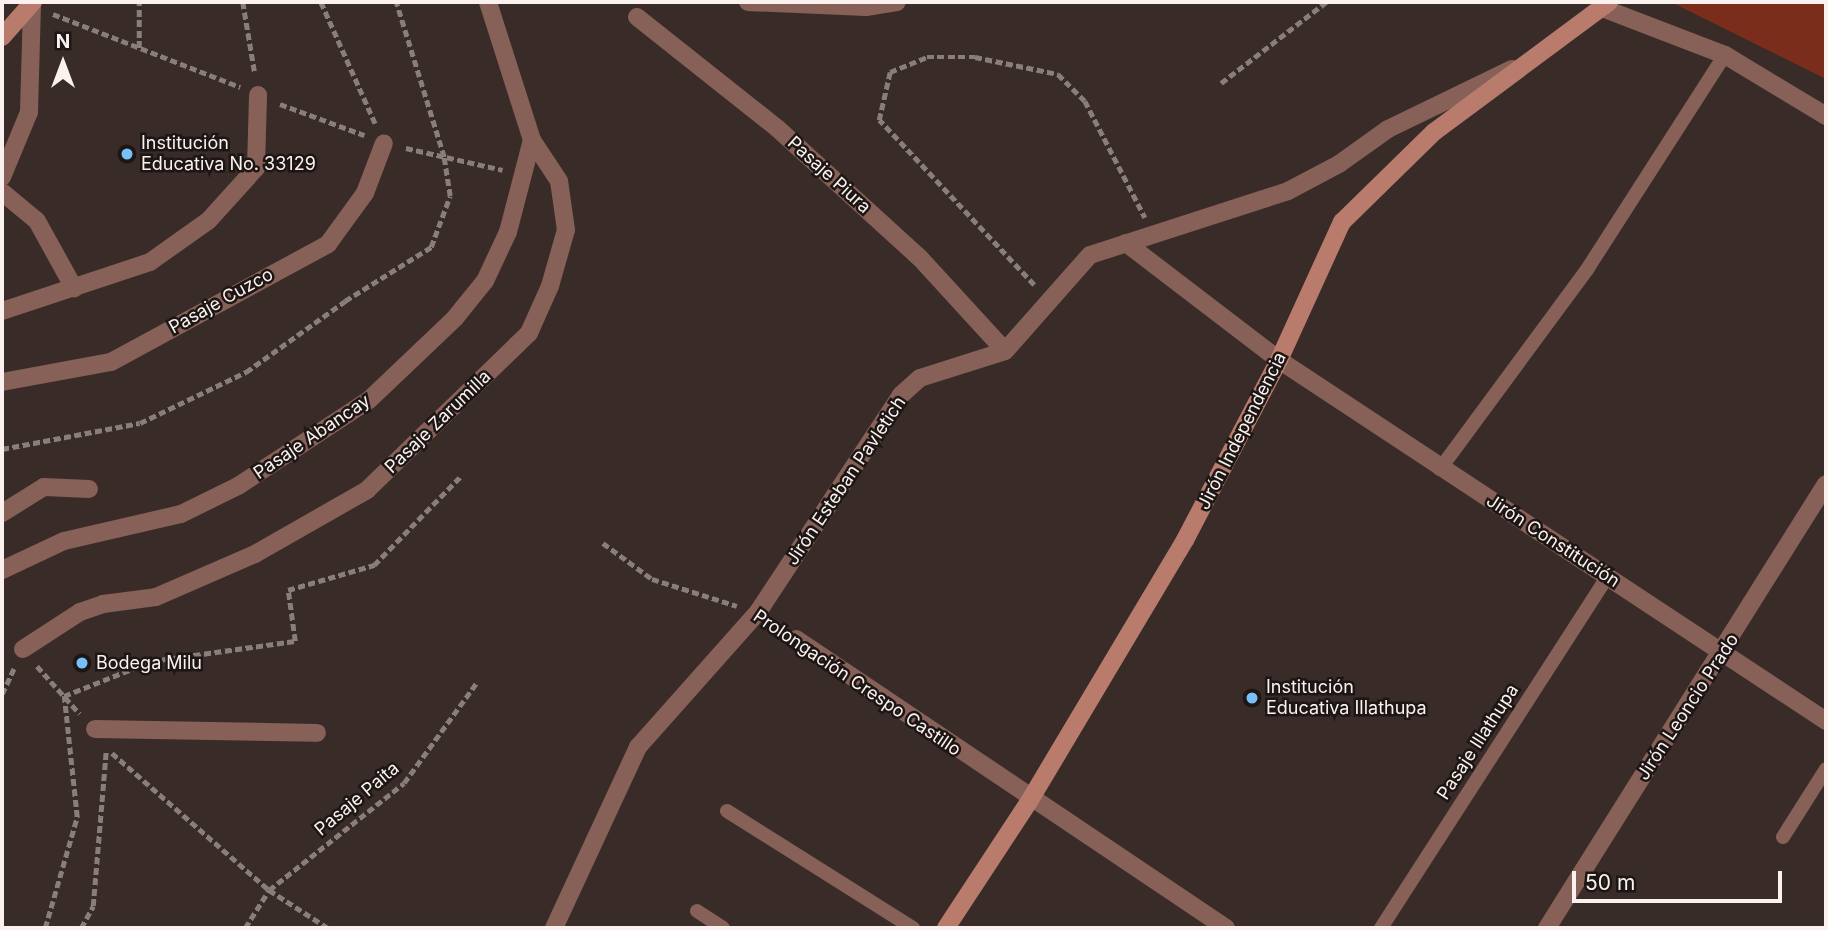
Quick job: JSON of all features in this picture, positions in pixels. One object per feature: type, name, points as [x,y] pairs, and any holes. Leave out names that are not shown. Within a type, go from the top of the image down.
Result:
[{"type":"street","name":"Pasaje Zarumilla","points":[[23,649],[80,612],[103,604],[156,597],[255,555],[367,490],[453,411],[529,333],[550,286],[566,230],[559,181],[533,140],[488,2]]},
{"type":"street","points":[[748,2],[866,7],[897,2]]},
{"type":"street","points":[[2,37],[32,4]]},
{"type":"street","points":[[2,177],[29,112],[32,4]]},
{"type":"street","points":[[1607,5],[1726,55],[1826,116]]},
{"type":"street","name":"Jirón Independencia","points":[[946,928],[1030,800],[1185,540],[1279,360],[1342,222],[1434,132],[1607,5]]},
{"type":"street","name":"Pasaje Piura","points":[[637,16],[777,128],[919,257],[1005,351]]},
{"type":"street","points":[[1005,351],[1090,255],[1288,191],[1339,164],[1388,129],[1534,58]]},
{"type":"street","points":[[2,312],[150,262],[209,220],[256,168],[258,95]]},
{"type":"street","name":"Pasaje Abancay","points":[[2,570],[64,541],[181,514],[238,486],[369,400],[455,318],[485,281],[508,232],[533,140]]},
{"type":"street","name":"Pasaje Cuzco","points":[[2,382],[111,362],[328,244],[365,193],[384,143]]},
{"type":"street","points":[[2,191],[37,221],[74,288]]},
{"type":"street","name":"Jirón Constitución","points":[[1126,243],[1279,360],[1440,469],[1608,576],[1826,721]]},
{"type":"street","name":"Jirón Esteban Pavletich","points":[[554,928],[638,747],[758,612],[901,395],[920,378],[1005,351]]},
{"type":"street","name":"Jirón Leoncio Prado","points":[[1547,928],[1723,652],[1826,484]]},
{"type":"street","points":[[2,513],[44,487],[89,489]]},
{"type":"street","name":"Prolongación Crespo Castillo","points":[[796,639],[1030,800],[1226,928]]},
{"type":"street","points":[[94,730],[317,733]]},
{"type":"lane","points":[[1440,469],[1588,268],[1726,55]]},
{"type":"lane","name":"Pasaje Illathupa","points":[[1381,928],[1608,576]]},
{"type":"lane","points":[[1783,837],[1826,769]]},
{"type":"lane","points":[[727,811],[913,928]]},
{"type":"lane","points":[[697,911],[723,928]]},
{"type":"path","points":[[139,2],[139,48]]},
{"type":"path","points":[[243,2],[258,95]]},
{"type":"path","points":[[321,2],[384,143]]},
{"type":"path","points":[[1221,83],[1326,2]]},
{"type":"path","points":[[1049,301],[878,120],[890,72],[927,57],[975,57],[1058,74],[1085,101],[1154,234]]},
{"type":"path","points":[[64,696],[152,660],[295,641],[288,590],[374,565],[460,477]]},
{"type":"path","name":"Prolongación Crespo Castillo","points":[[603,543],[652,579],[758,612]]},
{"type":"path","points":[[23,649],[94,730],[106,748],[270,890],[328,928]]},
{"type":"path","name":"Pasaje Paita","points":[[245,928],[270,890],[404,783],[477,682]]},
{"type":"path","points":[[45,928],[77,817],[64,696]]},
{"type":"path","points":[[81,928],[93,906],[106,748]]},
{"type":"shaded area","points":[[1671,2],[1826,2],[1826,79]]},
{"type":"place","name":"Institución Educativa No. 33129","points":[[127,154]]},
{"type":"place","name":"Bodega Milu","points":[[82,663]]},
{"type":"place","name":"Institución Educativa Illathupa","points":[[1252,698]]}]
